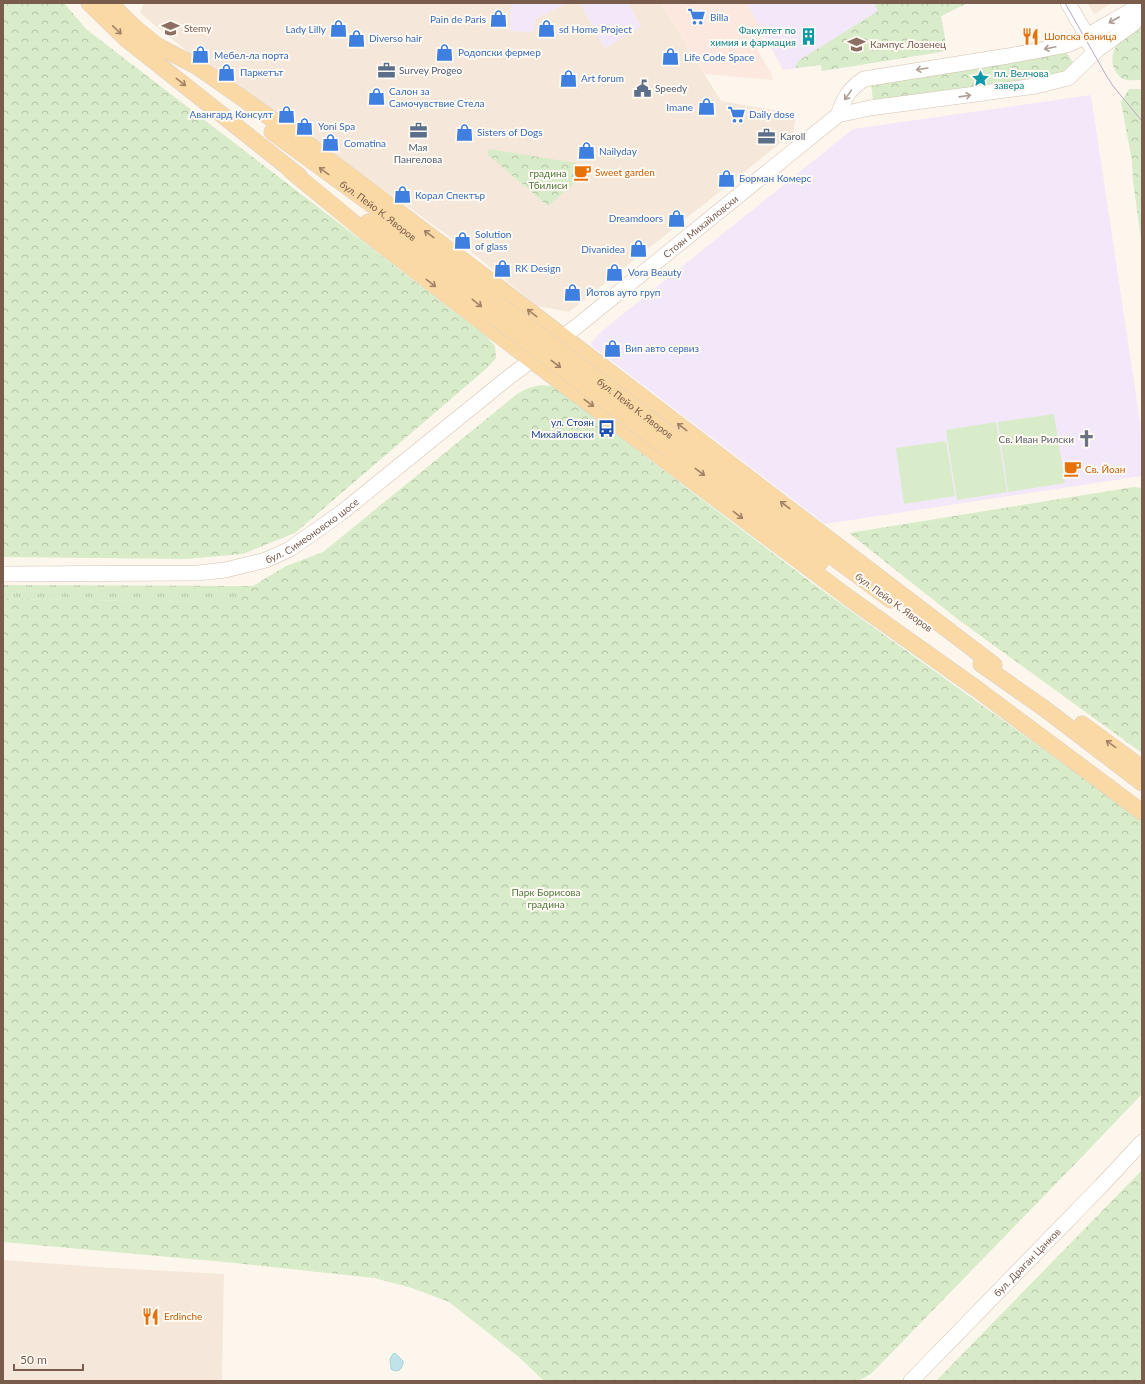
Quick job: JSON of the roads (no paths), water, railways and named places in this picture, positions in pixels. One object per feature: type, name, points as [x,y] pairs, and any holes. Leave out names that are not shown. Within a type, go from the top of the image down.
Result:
[{"type":"main road","points":[[89,3],[125,38],[152,51],[198,67],[374,193],[994,665],[1111,744],[1142,768]]},
{"type":"main road","name":"бул. Пейо К. Яворов","points":[[110,3],[133,26],[152,51],[291,171],[496,310],[672,444],[792,528],[1037,721],[1142,799]]},
{"type":"main road","name":"бул. Пейо К. Яворов","points":[[152,51],[197,77],[378,210],[496,310]]},
{"type":"main road","points":[[291,171],[364,231],[531,360],[778,545],[977,689],[1142,812]]},
{"type":"main road","points":[[802,518],[977,689]]},
{"type":"main road","points":[[778,545],[908,620],[994,665]]},
{"type":"main road","name":"бул. Пейо К. Яворов","points":[[908,620],[1045,709],[1142,783]]},
{"type":"street","points":[[1068,3],[1087,36],[1093,54]]},
{"type":"street","points":[[838,115],[844,99],[854,86],[864,79],[1067,45],[1087,36],[1142,4]]},
{"type":"street","points":[[838,115],[870,108],[1036,86],[1068,78],[1093,54],[1134,24],[1142,12]]},
{"type":"street","name":"Стоян Михайловски","points":[[563,337],[838,115]]},
{"type":"street","name":"бул. Симеоновско шосе","points":[[3,574],[198,573],[225,570],[266,560],[290,549],[341,513],[497,386],[563,337]]},
{"type":"street","name":"бул. Драган Цанков","points":[[911,1381],[1142,1142]]},
{"type":"water","points":[[395,1353],[403,1361],[400,1370],[398,1371],[391,1369],[390,1359]]},
{"type":"tram line","points":[[1065,3],[1113,86],[1142,121]]},
{"type":"place","name":"Billa","points":[[697,17]]},
{"type":"place","name":"Pain de Paris","points":[[499,19]]},
{"type":"place","name":"Stemy","points":[[171,28]]},
{"type":"place","name":"Lady Lilly","points":[[339,29]]},
{"type":"place","name":"sd Home Project","points":[[546,29]]},
{"type":"place","name":"Факултет по химия и фармация","points":[[809,36]]},
{"type":"place","name":"Шопска баница","points":[[1031,36]]},
{"type":"place","name":"Diverso hair","points":[[356,38]]},
{"type":"place","name":"Кампус Лозенец","points":[[857,44]]},
{"type":"place","name":"Родопски фермер","points":[[445,52]]},
{"type":"place","name":"Мебел-ла порта","points":[[201,55]]},
{"type":"place","name":"Life Code Space","points":[[671,57]]},
{"type":"place","name":"Survey Progeo","points":[[386,70]]},
{"type":"place","name":"Паркетът","points":[[227,72]]},
{"type":"place","name":"Art forum","points":[[568,78]]},
{"type":"place","name":"пл. Велчова завера","points":[[981,79]]},
{"type":"place","name":"Speedy","points":[[642,88]]},
{"type":"place","name":"Салон за Самочувствие Стела","points":[[376,97]]},
{"type":"place","name":"Imane","points":[[706,107]]},
{"type":"place","name":"Авангард Консулт","points":[[286,114]]},
{"type":"place","name":"Daily dose","points":[[736,114]]},
{"type":"place","name":"Yoni Spa","points":[[305,126]]},
{"type":"place","name":"Мая Пангелова","points":[[418,130]]},
{"type":"place","name":"Sisters of Dogs","points":[[464,132]]},
{"type":"place","name":"Karoll","points":[[767,136]]},
{"type":"place","name":"Comatina","points":[[331,143]]},
{"type":"place","name":"Nailyday","points":[[586,151]]},
{"type":"place","name":"Sweet garden","points":[[582,172]]},
{"type":"place","name":"Борман Комерс","points":[[726,178]]},
{"type":"place","name":"Корал Спектър","points":[[402,195]]},
{"type":"place","name":"Dreamdoors","points":[[676,218]]},
{"type":"place","name":"Solution of glass","points":[[462,240]]},
{"type":"place","name":"Divanidea","points":[[638,249]]},
{"type":"place","name":"RK Design","points":[[502,268]]},
{"type":"place","name":"Vora Beauty","points":[[615,272]]},
{"type":"place","name":"Йотов ауто груп","points":[[573,292]]},
{"type":"place","name":"Вип авто сервиз","points":[[612,348]]},
{"type":"place","name":"ул. Стоян Михайловски","points":[[607,428]]},
{"type":"place","name":"Св. Иван Рилски","points":[[1087,439]]},
{"type":"place","name":"Св. Йоан","points":[[1072,469]]},
{"type":"place","name":"Erdinche","points":[[151,1316]]},
{"type":"park label","name":"градина Тбилиси","points":[[548,178]]},
{"type":"park label","name":"Парк Борисова градина","points":[[546,898]]}]
